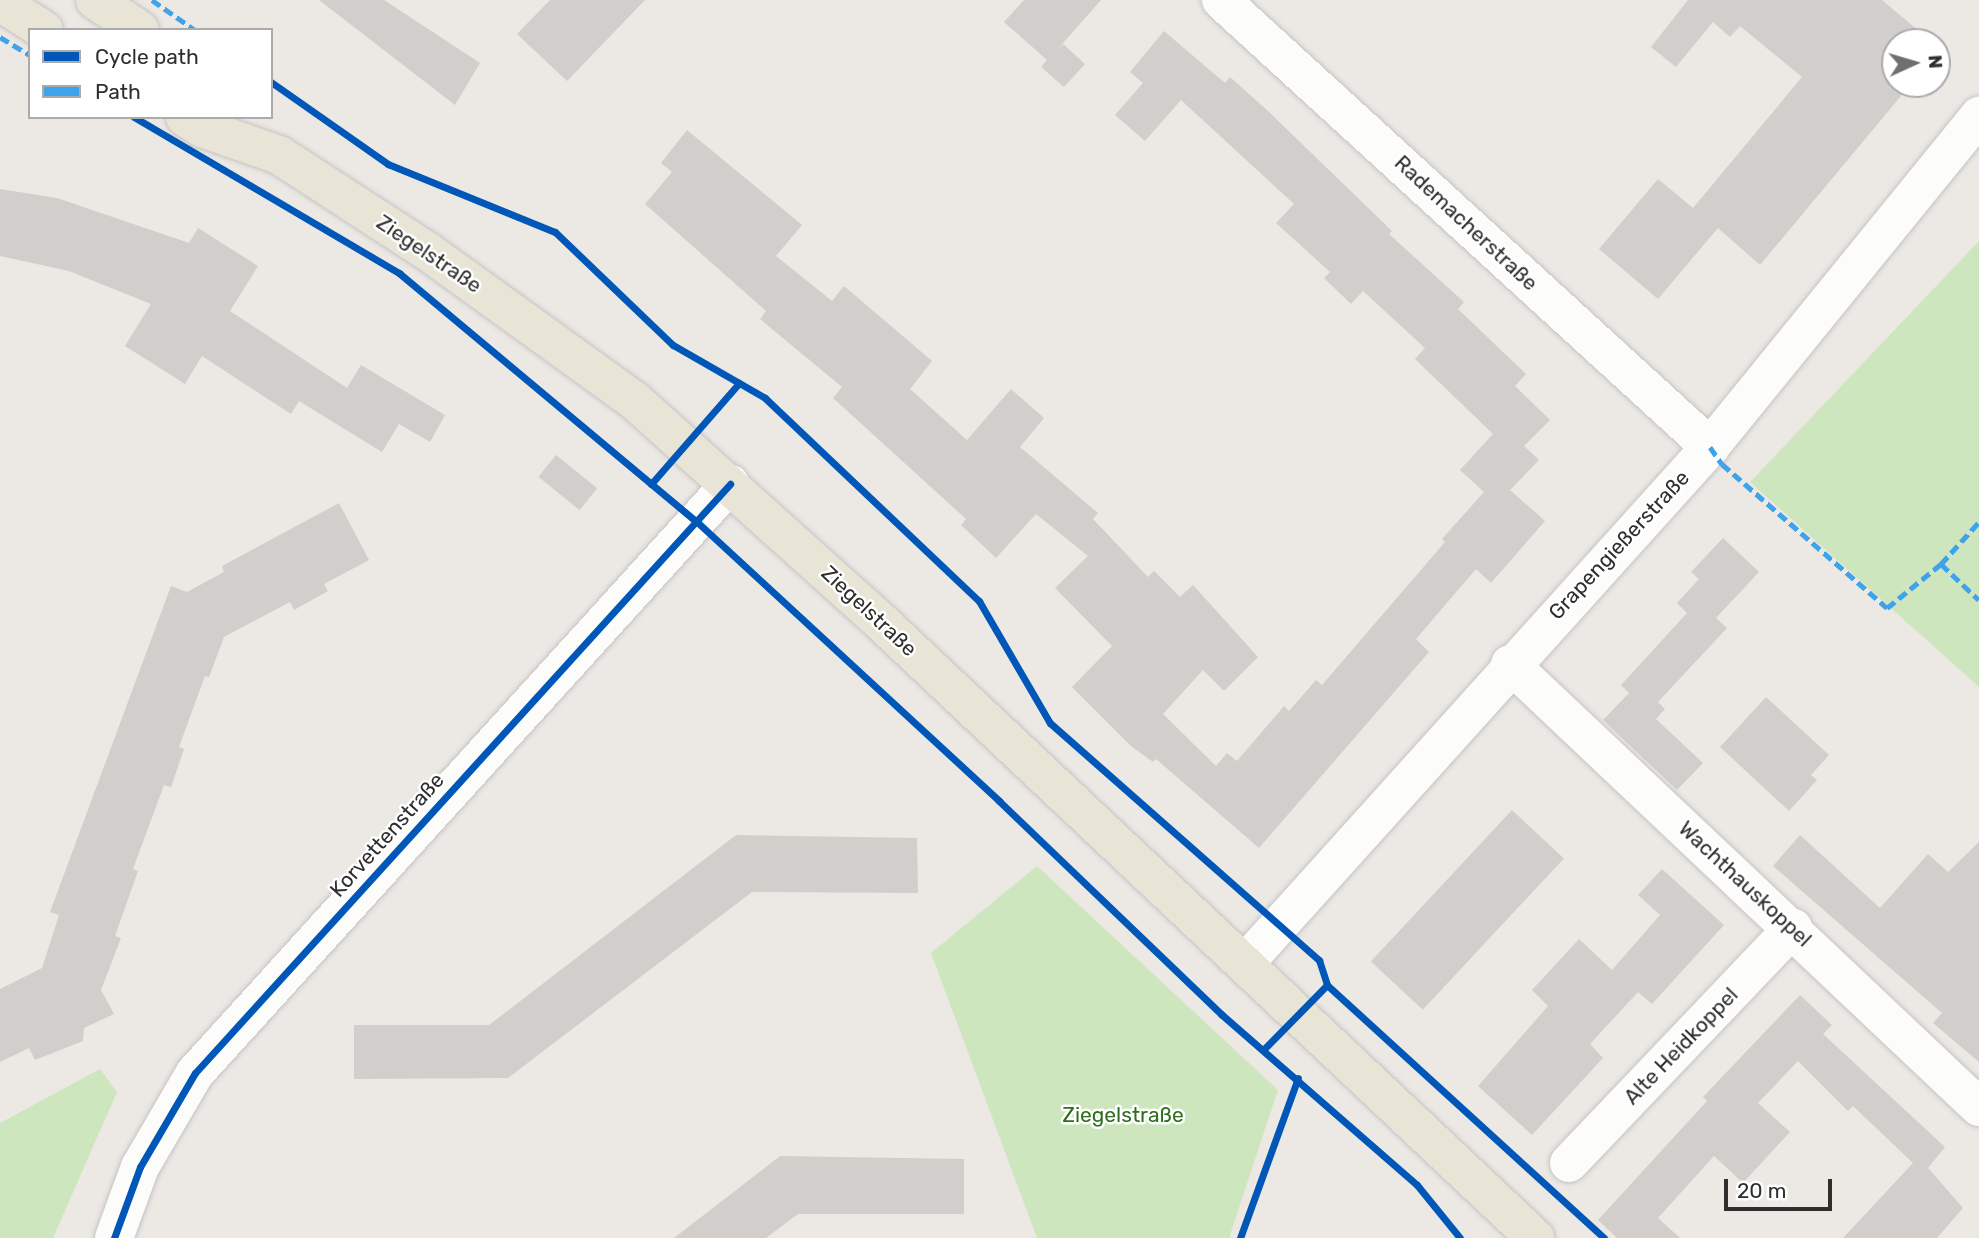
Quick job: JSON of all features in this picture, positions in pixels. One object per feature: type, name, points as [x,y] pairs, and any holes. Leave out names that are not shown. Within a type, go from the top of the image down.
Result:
[{"type":"main road","points":[[95,0],[137,28]]},
{"type":"main road","points":[[0,2],[41,28]]},
{"type":"main road","name":"Ziegelstraße","points":[[188,119],[202,128],[279,155],[529,322],[635,401],[730,484],[1246,962],[1535,1238]]},
{"type":"main road","name":"Ziegelstraße","points":[[247,119],[279,155]]},
{"type":"street","name":"Rademacherstraße","points":[[1222,0],[1710,447]]},
{"type":"street","name":"Grapengießerstraße","points":[[1246,962],[1510,664],[1710,447],[1979,116]]},
{"type":"street","name":"Korvettenstraße","points":[[114,1238],[140,1167],[195,1073],[730,484]]},
{"type":"street","name":"Wachthauskoppel","points":[[1510,664],[1793,928],[1979,1107]]},
{"type":"street","name":"Alte Heidkoppel","points":[[1569,1163],[1793,928]]},
{"type":"green space","points":[[1979,241],[1979,687],[1750,482]]},
{"type":"green space","name":"Ziegelstraße","points":[[1037,866],[1278,1090],[1229,1238],[1037,1238],[931,953]]},
{"type":"green space","points":[[100,1069],[117,1092],[53,1238],[0,1238],[0,1123]]},
{"type":"building","points":[[319,0],[384,0],[480,63],[455,105]]},
{"type":"building","points":[[550,0],[645,0],[567,81],[517,34]]},
{"type":"building","points":[[1024,0],[1101,0],[1056,51],[1063,44],[1085,64],[1064,87],[1041,67],[1047,60],[1004,22]]},
{"type":"building","points":[[1688,0],[1882,0],[1915,28],[1881,28],[1881,98],[1899,98],[1760,265],[1718,228],[1658,299],[1599,249],[1658,179],[1693,208],[1802,77],[1740,26],[1730,37],[1713,22],[1676,67],[1651,47]]},
{"type":"building","points":[[1164,31],[1225,83],[1230,77],[1268,111],[1392,231],[1389,234],[1464,302],[1458,309],[1526,374],[1515,386],[1550,420],[1524,446],[1539,460],[1510,490],[1545,521],[1491,583],[1476,569],[1416,639],[1429,652],[1259,848],[1156,759],[1153,762],[1131,746],[1072,687],[1112,646],[1055,588],[1088,556],[1036,514],[996,558],[961,525],[966,519],[833,398],[842,387],[760,319],[766,311],[645,204],[672,172],[661,163],[687,130],[802,225],[776,256],[832,301],[844,286],[932,361],[910,389],[967,440],[1011,389],[1044,418],[1020,447],[1098,513],[1093,519],[1148,577],[1154,571],[1180,597],[1193,585],[1258,657],[1224,691],[1203,670],[1163,714],[1216,766],[1227,753],[1237,761],[1284,706],[1289,711],[1316,680],[1322,685],[1445,542],[1442,539],[1484,492],[1460,470],[1493,434],[1415,359],[1425,348],[1363,291],[1351,304],[1324,278],[1330,272],[1276,223],[1294,204],[1181,100],[1145,141],[1115,115],[1143,83],[1130,72]]},
{"type":"building","points":[[0,189],[57,198],[189,243],[198,228],[258,266],[230,311],[347,388],[361,365],[445,415],[430,442],[399,424],[382,452],[299,401],[291,414],[202,356],[185,384],[125,346],[151,304],[69,271],[0,256]]},
{"type":"building","points":[[556,455],[597,488],[580,510],[538,477]]},
{"type":"building","points":[[339,503],[369,560],[324,584],[328,591],[294,610],[290,602],[224,637],[209,677],[205,676],[179,747],[184,749],[171,787],[164,785],[133,869],[138,871],[115,936],[121,938],[101,990],[114,1014],[84,1028],[83,1041],[35,1060],[29,1048],[0,1062],[0,989],[42,968],[59,915],[50,912],[171,586],[187,592],[224,572],[222,566]]},
{"type":"building","points":[[1723,538],[1759,572],[1716,618],[1727,628],[1658,702],[1665,709],[1656,719],[1703,763],[1677,790],[1603,720],[1629,693],[1621,685],[1687,613],[1677,603],[1699,579],[1691,572]]},
{"type":"building","points":[[1766,697],[1829,755],[1811,775],[1817,780],[1789,811],[1720,747]]},
{"type":"building","points":[[1512,810],[1564,858],[1423,1010],[1371,961]]},
{"type":"building","points":[[736,835],[917,838],[918,893],[752,892],[508,1078],[354,1079],[354,1025],[489,1025]]},
{"type":"building","points":[[1800,835],[1880,908],[1928,854],[1948,872],[1979,842],[1979,1062],[1933,1023],[1942,1013],[1773,866]]},
{"type":"building","points":[[1662,869],[1724,925],[1652,1004],[1638,992],[1590,1044],[1603,1058],[1532,1135],[1478,1086],[1548,1006],[1532,990],[1579,939],[1612,970],[1660,915],[1638,895]]},
{"type":"building","points":[[1800,995],[1832,1025],[1823,1034],[1945,1147],[1928,1168],[1963,1208],[1937,1238],[1843,1238],[1913,1163],[1853,1106],[1848,1111],[1798,1061],[1758,1103],[1790,1132],[1743,1183],[1714,1156],[1658,1218],[1680,1238],[1617,1238],[1598,1220],[1707,1101],[1703,1097]]},
{"type":"building","points":[[780,1156],[964,1159],[964,1214],[798,1214],[766,1238],[674,1238]]},
{"type":"marked path","points":[[152,0],[192,28]]},
{"type":"marked path","points":[[0,37],[28,54]]},
{"type":"marked path","points":[[1710,447],[1722,464],[1887,608],[1941,564],[1979,522]]},
{"type":"marked path","points":[[1941,564],[1979,600]]},
{"type":"cycle path","points":[[273,83],[388,164],[555,232],[673,345],[765,398],[979,601],[1050,723],[1319,960],[1327,985],[1604,1238]]},
{"type":"cycle path","points":[[137,119],[399,273],[696,521],[999,801],[1221,1014],[1417,1185],[1460,1238]]},
{"type":"cycle path","points":[[651,484],[739,383]]},
{"type":"cycle path","points":[[114,1238],[140,1167],[195,1073],[730,484]]},
{"type":"cycle path","points":[[1265,1048],[1327,985]]},
{"type":"cycle path","points":[[1240,1238],[1298,1078]]}]
